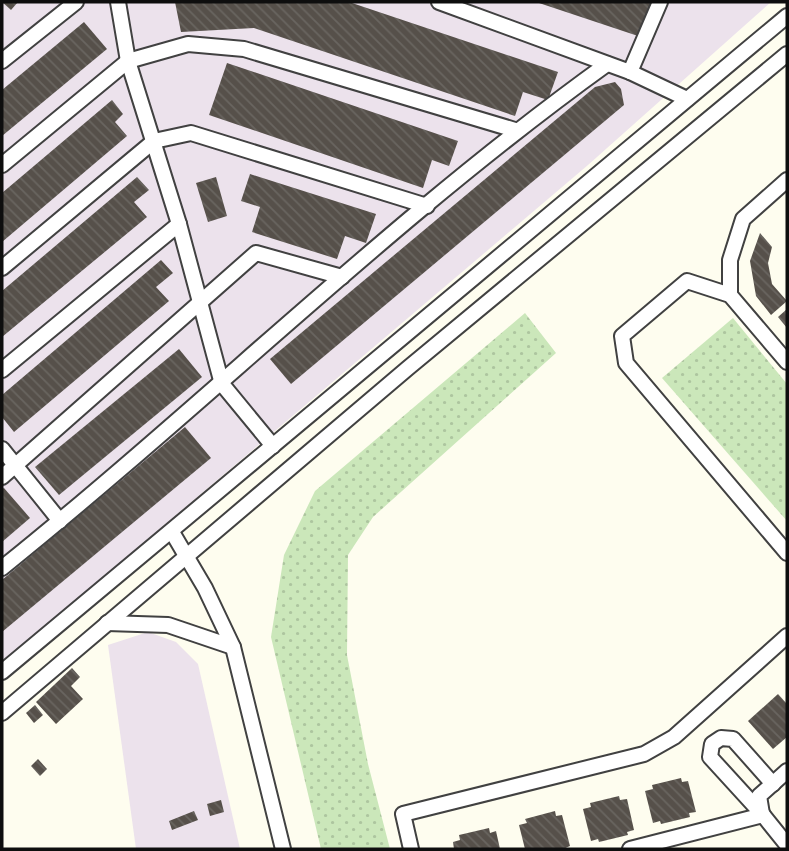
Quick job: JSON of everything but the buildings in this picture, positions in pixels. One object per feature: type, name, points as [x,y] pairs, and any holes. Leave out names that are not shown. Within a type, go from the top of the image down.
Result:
[{"type":"street","points":[[2,61],[75,2]]},
{"type":"street","points":[[118,2],[128,61],[179,224],[222,384],[273,446]]},
{"type":"street","points":[[439,2],[630,72],[687,99]]},
{"type":"street","points":[[630,72],[660,2]]},
{"type":"street","points":[[2,673],[787,16]]},
{"type":"street","points":[[2,165],[128,61],[188,44],[244,49],[514,130]]},
{"type":"street","points":[[2,713],[787,54]]},
{"type":"street","points":[[2,568],[222,384],[514,130],[607,64]]},
{"type":"street","points":[[2,268],[154,141],[191,133],[427,206]]},
{"type":"street","points":[[730,295],[730,260],[743,219],[787,180]]},
{"type":"street","points":[[2,370],[179,224]]},
{"type":"street","points":[[2,477],[256,253],[342,277]]},
{"type":"street","points":[[787,362],[730,295],[687,281],[622,336],[626,363],[787,553]]},
{"type":"street","points":[[2,449],[60,521]]},
{"type":"street","points":[[172,532],[233,647],[283,849]]},
{"type":"street","points":[[107,623],[168,625],[233,647]]},
{"type":"street","points":[[411,849],[403,814],[644,754],[674,737],[787,636]]},
{"type":"street","points":[[773,783],[733,739],[721,737],[712,744],[710,757],[787,845]]},
{"type":"street","points":[[763,815],[759,796],[787,771]]},
{"type":"street","points":[[630,849],[763,815]]},
{"type":"shaded area","points":[[2,2],[771,2],[588,165],[2,663]]},
{"type":"shaded area","points":[[148,632],[176,642],[198,664],[240,849],[136,849],[108,645]]},
{"type":"green space","points":[[525,313],[556,353],[373,517],[348,555],[347,655],[368,764],[390,849],[321,849],[271,637],[284,555],[315,491]]},
{"type":"green space","points":[[733,318],[787,384],[787,521],[662,378]]}]
